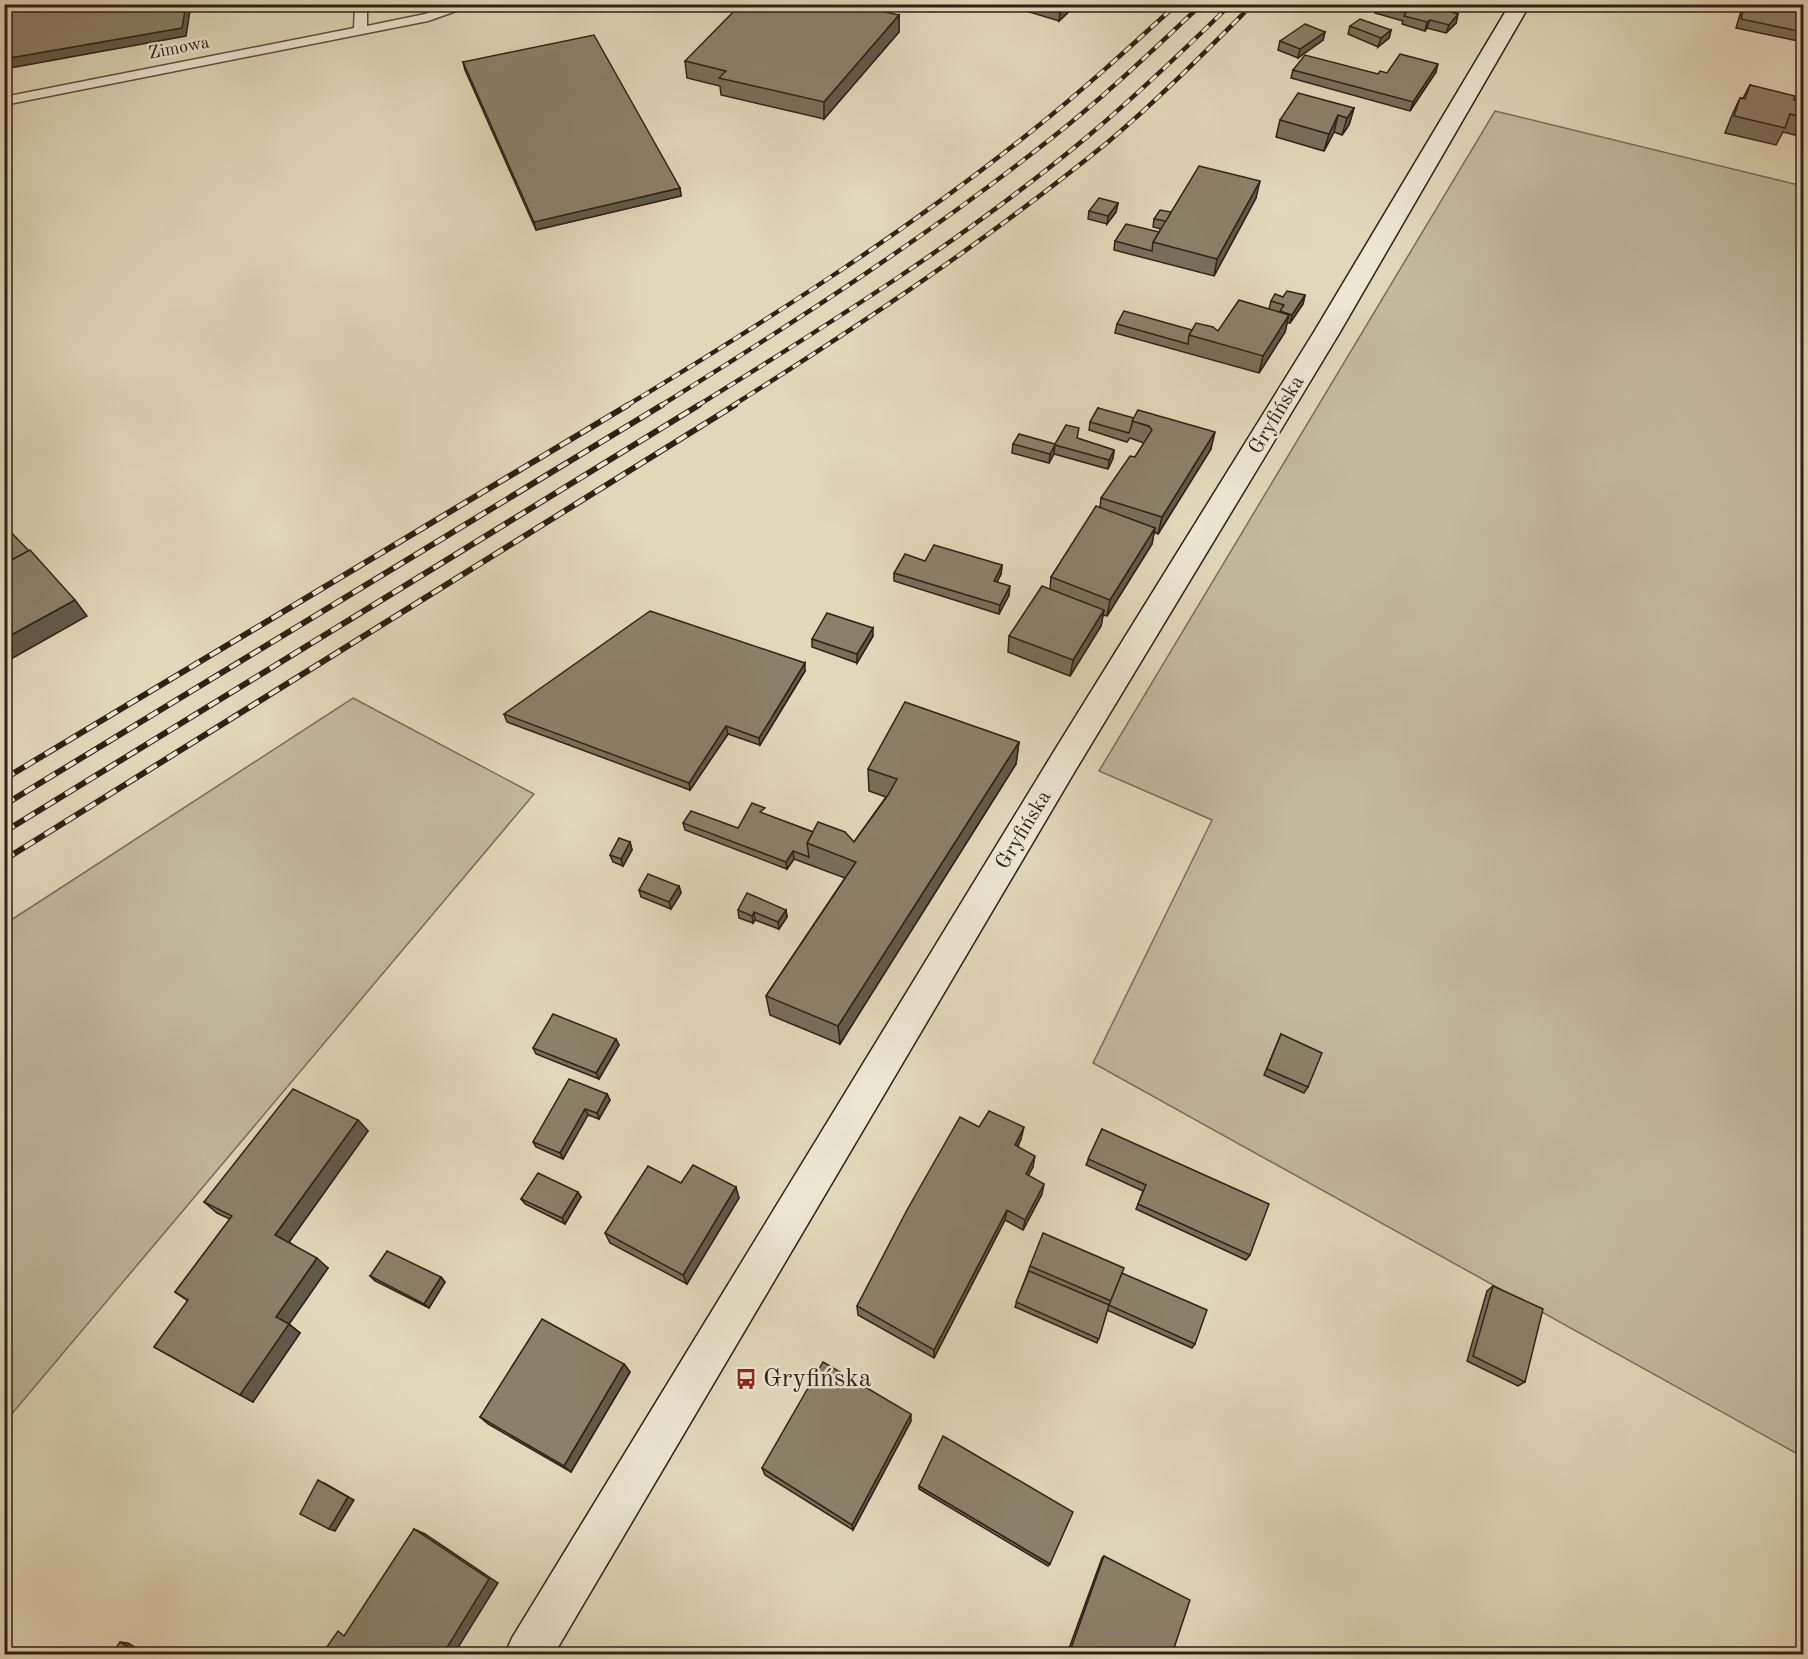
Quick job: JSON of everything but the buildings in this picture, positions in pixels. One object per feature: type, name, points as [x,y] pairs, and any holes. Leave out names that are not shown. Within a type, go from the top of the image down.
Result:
[{"type":"street","name":"Gryfińska","points":[[528,1654],[1064,762],[1327,332],[1520,4]]},
{"type":"lane","points":[[360,31],[361,4]]},
{"type":"lane","name":"Zimowa","points":[[4,100],[360,31],[428,17],[471,4]]},
{"type":"shaded area","points":[[1495,111],[1803,186],[1803,1457],[1093,1063],[1212,820],[1099,771]]},
{"type":"shaded area","points":[[353,698],[534,794],[5,1422],[5,924]]},
{"type":"railway","points":[[626,406],[731,342],[834,275],[935,205],[1052,115],[1177,4]]},
{"type":"railway","points":[[660,406],[860,277],[1006,174],[1091,105],[1202,4]]},
{"type":"railway","points":[[697,406],[847,311],[994,210],[1106,121],[1231,4]]},
{"type":"railway","points":[[732,406],[924,280],[1063,178],[1146,109],[1253,4]]},
{"type":"railway","points":[[4,779],[628,405]]},
{"type":"railway","points":[[4,805],[662,405]]},
{"type":"railway","points":[[4,832],[699,405]]},
{"type":"railway","points":[[4,860],[735,405]]},
{"type":"place","name":"Gryfińska","points":[[746,1379]]}]
